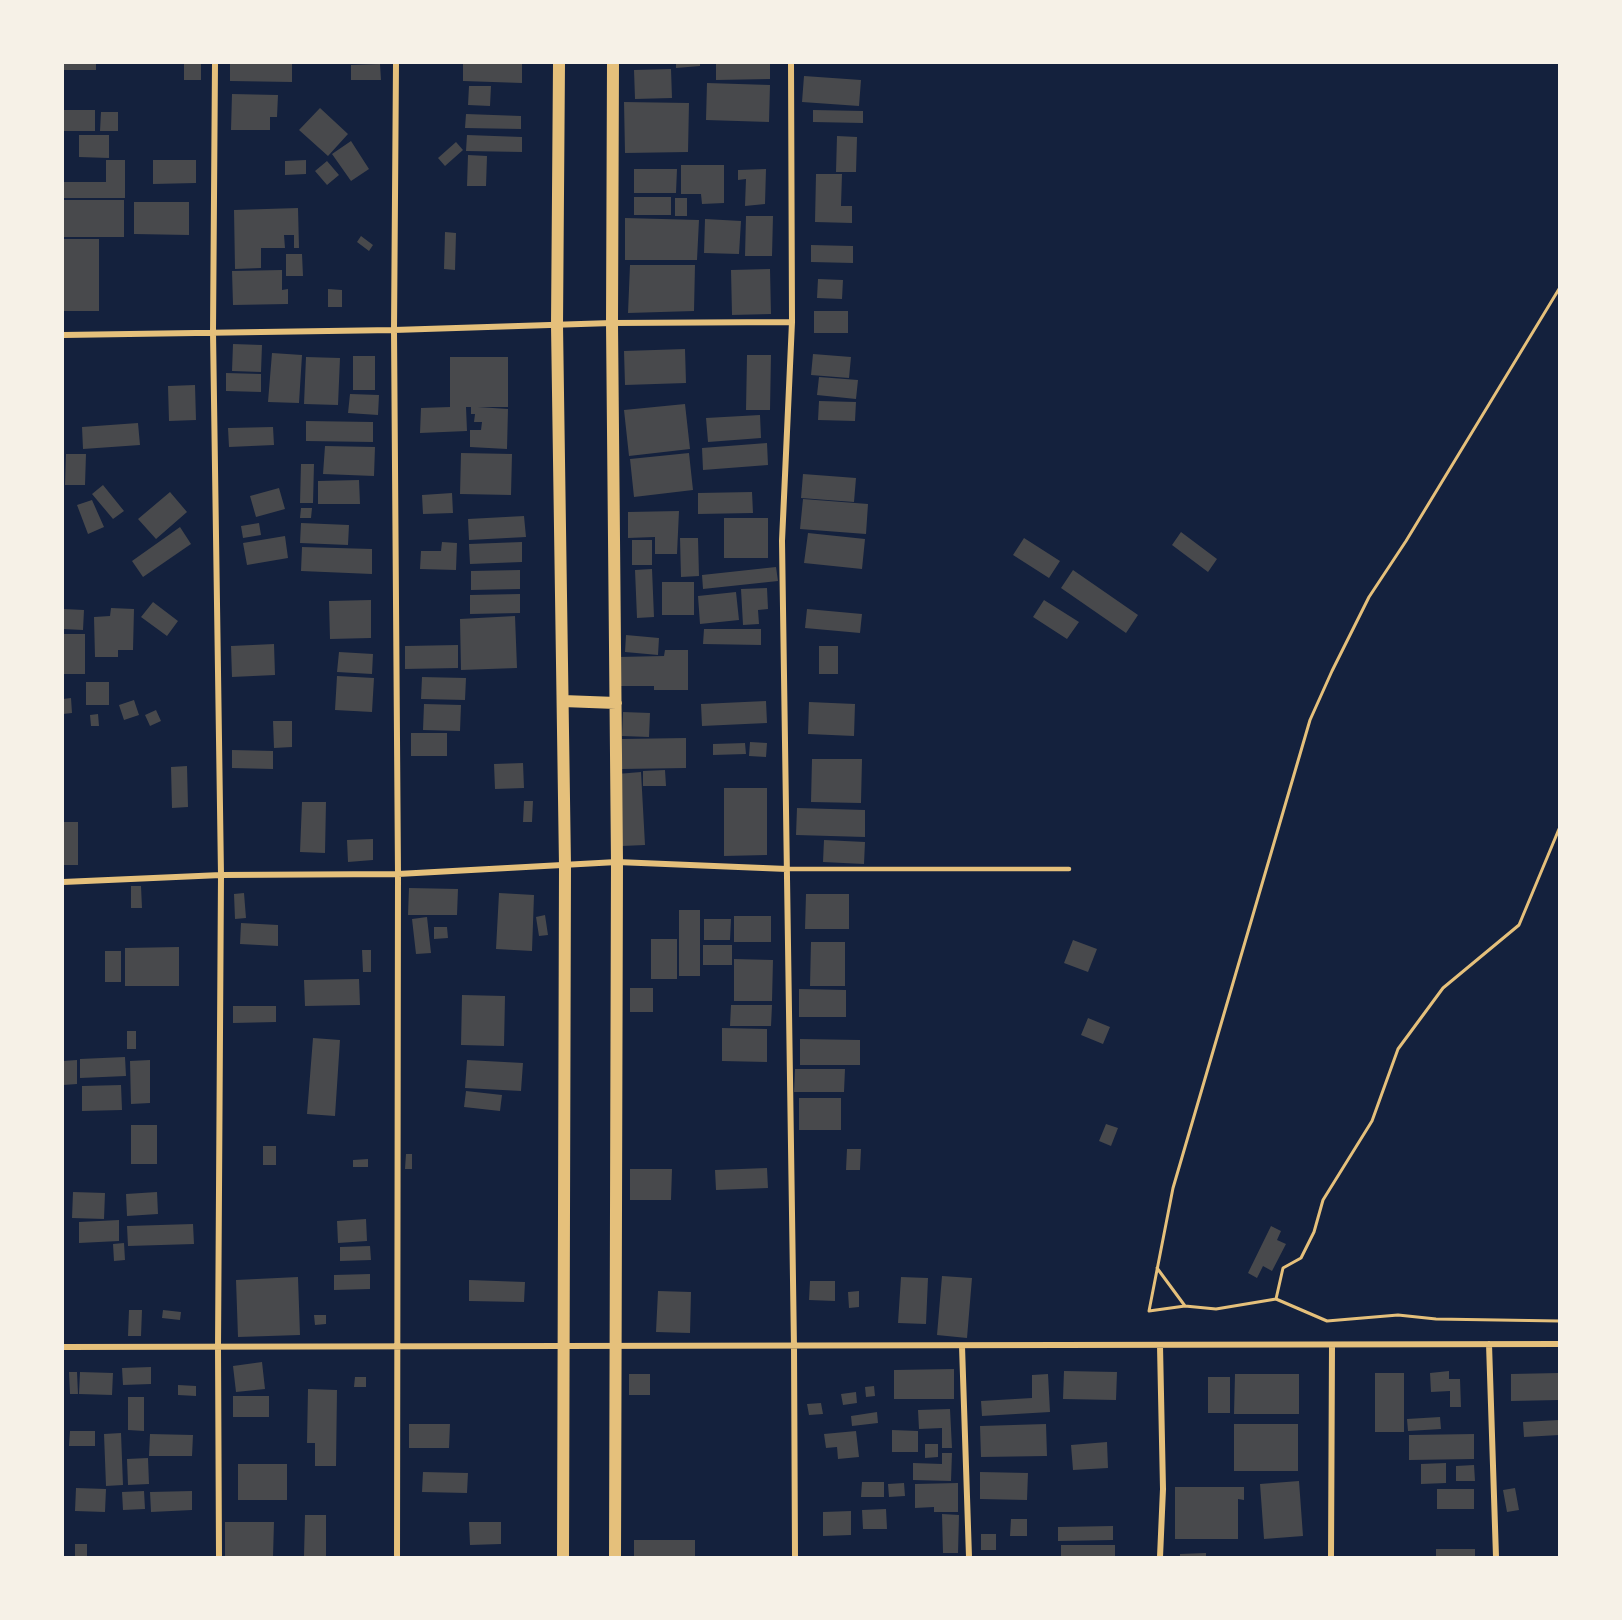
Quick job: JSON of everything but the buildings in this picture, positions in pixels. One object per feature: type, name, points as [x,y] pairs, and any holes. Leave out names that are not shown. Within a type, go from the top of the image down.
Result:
[{"type":"main road","points":[[559,63],[557,325],[565,866],[563,1557]]},
{"type":"main road","points":[[612,63],[617,862],[615,1557]]},
{"type":"main road","points":[[563,701],[616,703]]},
{"type":"street","points":[[215,63],[213,332],[221,875],[219,1557]]},
{"type":"street","points":[[396,63],[394,330],[398,874],[397,1557]]},
{"type":"street","points":[[791,63],[792,322],[782,541],[795,1557]]},
{"type":"street","points":[[63,335],[394,330],[612,323],[792,322]]},
{"type":"street","points":[[63,882],[221,875],[398,874],[617,862],[787,869]]},
{"type":"street","points":[[1489,1344],[1496,1557]]},
{"type":"street","points":[[63,1347],[1559,1344]]},
{"type":"street","points":[[1330,1557],[1332,1345]]},
{"type":"street","points":[[962,1346],[969,1557]]},
{"type":"street","points":[[1160,1346],[1163,1489],[1160,1557]]},
{"type":"lane","points":[[787,869],[1069,869]]},
{"type":"path","points":[[1559,289],[1406,542],[1369,597],[1310,720],[1173,1188],[1149,1311],[1185,1306],[1216,1309],[1276,1299],[1327,1321],[1398,1315],[1436,1319],[1559,1321]]},
{"type":"path","points":[[1276,1299],[1282,1268],[1301,1258],[1314,1232],[1323,1200],[1372,1121],[1398,1048],[1443,988],[1519,925],[1559,830]]},
{"type":"path","points":[[1157,1268],[1185,1306]]}]
